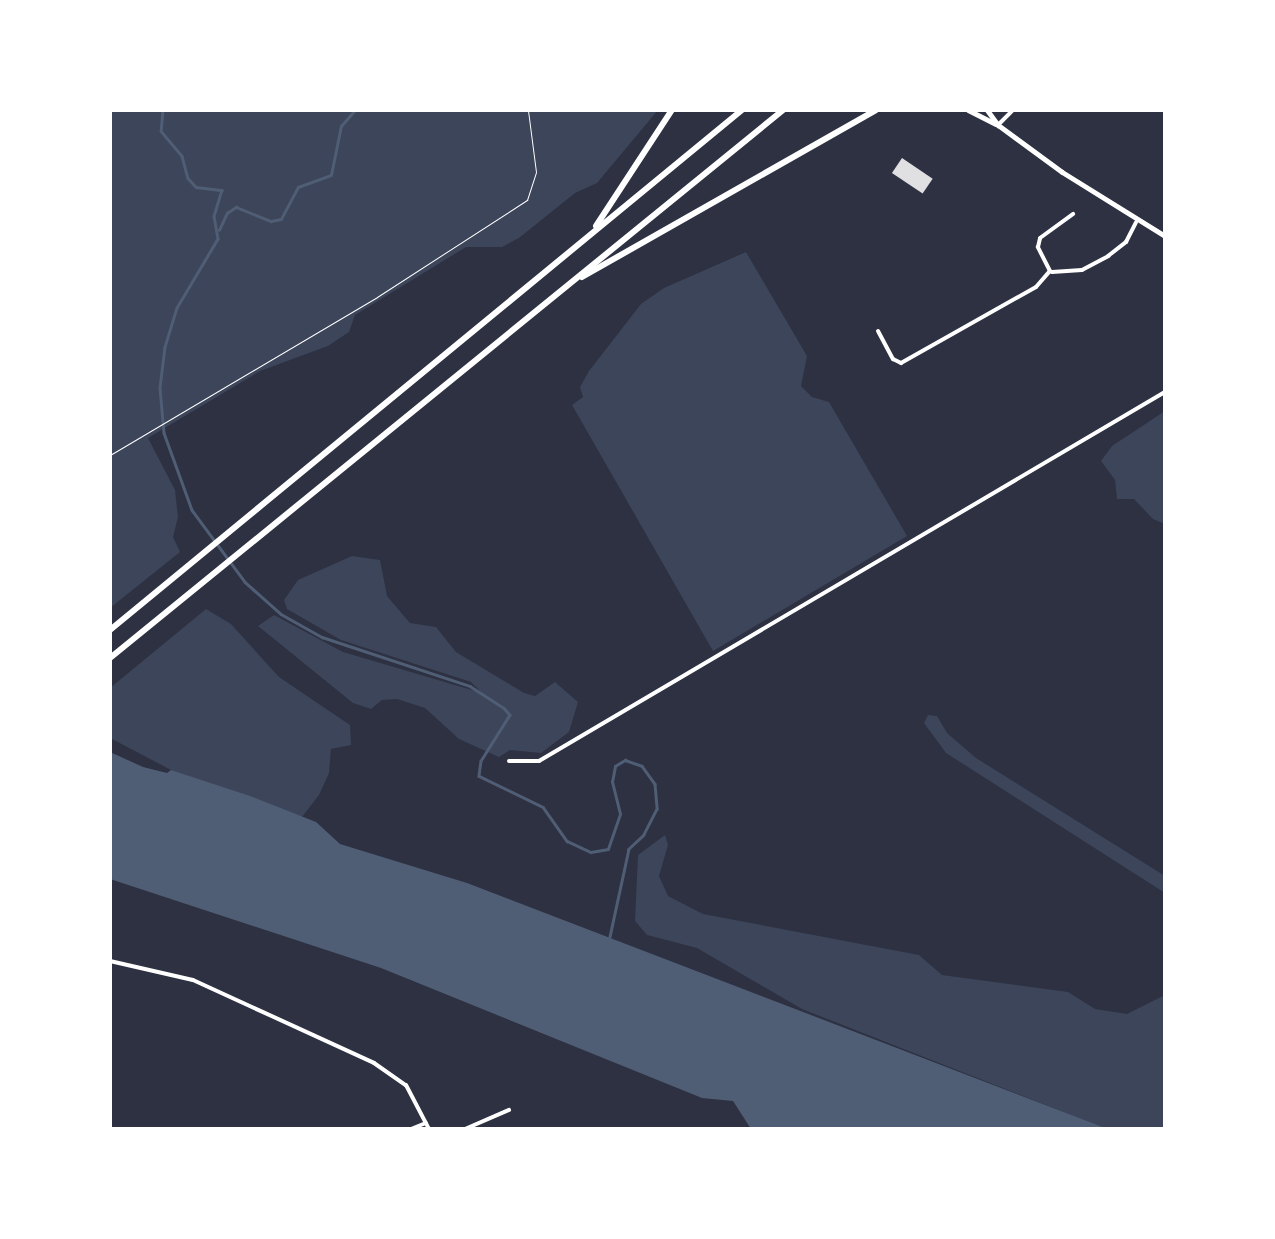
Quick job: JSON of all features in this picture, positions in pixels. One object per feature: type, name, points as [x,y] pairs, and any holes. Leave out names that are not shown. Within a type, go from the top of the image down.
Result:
[{"type":"highway","points":[[592,233],[672,110]]},
{"type":"highway","points":[[110,630],[742,110]]},
{"type":"highway","points":[[110,658],[783,110]]},
{"type":"highway","points":[[568,285],[876,110]]},
{"type":"main road","points":[[968,110],[998,125],[1136,222],[1165,236]]},
{"type":"main road","points":[[987,110],[998,125]]},
{"type":"street","points":[[998,125],[1013,110]]},
{"type":"street","points":[[1050,271],[1038,247],[1040,238],[1073,214]]},
{"type":"street","points":[[878,331],[894,359],[901,363],[1036,287],[1050,271],[1082,270],[1126,242],[1136,222]]},
{"type":"street","points":[[509,761],[538,762],[1165,392]]},
{"type":"street","points":[[1064,451],[1068,458]]},
{"type":"street","points":[[110,961],[192,980],[366,1059],[402,1080],[427,1126],[412,1129]]},
{"type":"street","points":[[465,1129],[509,1110]]},
{"type":"path","points":[[110,455],[377,297],[527,200],[536,172],[528,140],[528,110]]},
{"type":"shaded area","points":[[110,110],[658,110],[597,183],[575,193],[519,238],[502,247],[466,247],[355,315],[349,332],[328,346],[260,371],[148,438],[175,490],[178,517],[173,537],[180,552],[110,608]]},
{"type":"shaded area","points":[[746,252],[807,356],[801,386],[812,397],[829,402],[907,536],[713,651],[572,405],[583,397],[580,387],[589,371],[641,304],[664,288]]},
{"type":"shaded area","points":[[1165,411],[1165,524],[1153,519],[1134,499],[1117,499],[1115,480],[1101,461],[1112,446]]},
{"type":"shaded area","points":[[352,556],[380,560],[387,596],[410,623],[436,627],[456,652],[524,693],[535,696],[555,682],[578,702],[569,732],[541,753],[510,750],[499,757],[459,739],[425,708],[397,699],[382,700],[371,709],[353,703],[258,626],[274,615],[343,652],[482,693],[471,682],[341,640],[287,609],[284,600],[298,580]]},
{"type":"shaded area","points":[[206,609],[231,624],[279,677],[350,725],[351,745],[331,749],[329,773],[302,817],[171,770],[110,738],[110,688]]},
{"type":"shaded area","points":[[928,715],[937,716],[947,733],[976,758],[1165,876],[1165,893],[946,753],[924,723]]},
{"type":"shaded area","points":[[110,752],[143,767],[167,773],[171,770],[250,796],[316,822],[340,844],[467,883],[1108,1129],[751,1129],[733,1101],[702,1098],[381,968],[110,879]]},
{"type":"shaded area","points":[[665,835],[668,845],[659,876],[668,896],[703,914],[919,955],[942,975],[1068,992],[1095,1009],[1127,1014],[1165,995],[1165,1129],[1108,1129],[1094,1124],[802,1009],[697,948],[647,935],[635,921],[638,855]]},
{"type":"building","points":[[902,158],[933,179],[923,194],[892,173]]},
{"type":"waterway","points":[[163,110],[161,131],[182,156],[188,178],[196,187],[222,190],[214,216],[218,239],[177,308],[165,347],[160,388],[164,433],[192,510],[245,582],[281,614],[322,637],[470,686],[504,708],[510,715],[481,761],[479,776],[543,807],[567,841],[591,852],[608,849],[620,814],[612,782],[615,766],[625,760],[642,766],[655,784],[657,809],[644,835],[629,849],[610,937]]},
{"type":"waterway","points":[[219,230],[227,213],[236,207],[271,221],[281,219],[298,187],[331,175],[341,126],[355,110]]}]
